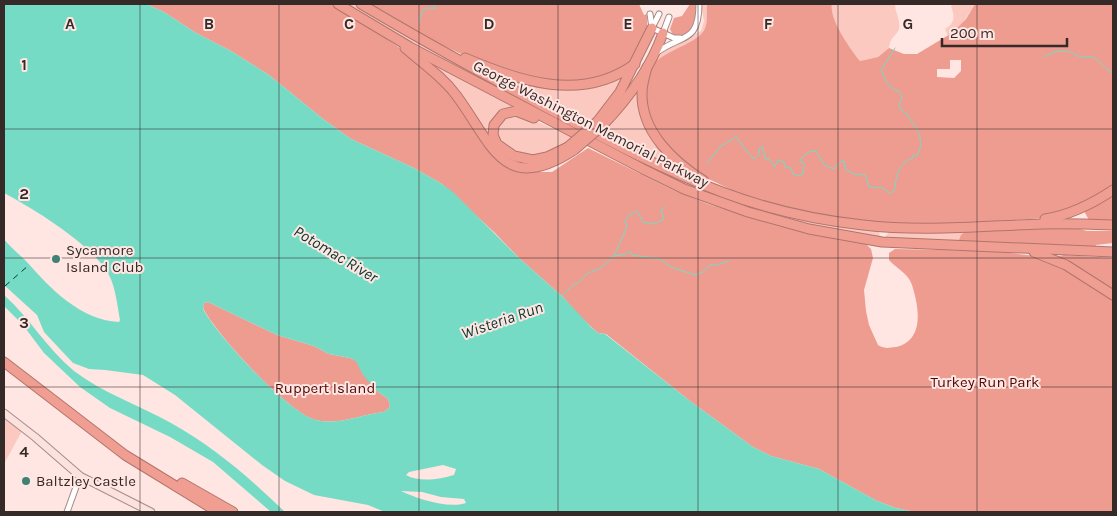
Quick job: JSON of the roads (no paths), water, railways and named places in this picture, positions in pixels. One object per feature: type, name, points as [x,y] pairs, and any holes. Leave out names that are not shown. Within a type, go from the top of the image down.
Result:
[{"type":"highway","name":"George Washington Memorial Parkway","points":[[338,4],[398,40],[574,133],[684,189],[733,208],[785,223],[882,242],[1113,252]]},
{"type":"highway","name":"George Washington Memorial Parkway","points":[[361,4],[426,42],[621,147],[724,193],[809,217],[863,225],[918,228],[1071,224],[1113,225]]},
{"type":"highway","points":[[600,123],[620,92],[652,28]]},
{"type":"highway","points":[[398,40],[447,84],[492,149],[509,163],[524,167],[546,166],[600,123],[629,93],[656,53],[663,33]]},
{"type":"highway","points":[[426,42],[494,70],[556,86],[577,86],[604,81],[622,73],[635,64]]},
{"type":"highway","points":[[647,67],[642,86],[643,106],[656,137],[668,153],[682,166],[724,193]]},
{"type":"highway","points":[[571,148],[540,159],[520,158],[507,152],[497,144],[493,135],[494,125],[503,114],[516,111],[574,133]]},
{"type":"highway","points":[[1011,225],[1070,214],[1095,202],[1113,190]]},
{"type":"highway","points":[[1024,249],[1061,263],[1113,295]]},
{"type":"highway","points":[[4,362],[125,455],[218,512]]},
{"type":"highway","points":[[114,446],[233,512]]},
{"type":"main road","points":[[4,413],[35,436],[80,476],[151,512]]},
{"type":"street","points":[[656,53],[692,32],[696,27],[699,17],[699,4]]},
{"type":"street","points":[[650,14],[652,28]]},
{"type":"street","points":[[652,28],[658,14]]},
{"type":"street","points":[[663,33],[669,17]]},
{"type":"street","points":[[652,28],[674,38],[684,38]]},
{"type":"street","points":[[67,512],[80,476]]},
{"type":"water","name":"Potomac River","points":[[4,4],[146,4],[164,12],[196,33],[231,51],[269,75],[351,139],[414,168],[453,192],[598,333],[605,334],[690,401],[753,447],[771,456],[819,469],[877,501],[915,512],[385,512],[368,505],[314,495],[285,481],[262,465],[175,395],[143,375],[89,369],[73,363],[44,332],[37,315],[4,285],[4,239],[45,282],[67,301],[91,315],[119,322],[116,297],[109,275],[101,264],[77,240],[31,208],[4,193]],"holes":[[[208,302],[277,335],[314,346],[329,354],[356,361],[363,375],[378,392],[387,398],[390,404],[389,408],[384,412],[333,422],[316,420],[304,415],[272,389],[237,354],[210,321],[203,309],[204,303]],[[443,465],[456,469],[454,475],[430,479],[417,479],[406,475],[409,472]],[[401,491],[422,492],[441,497],[464,499],[466,503],[459,505],[442,504]]]},
{"type":"water","points":[[4,295],[22,313],[55,353],[74,371],[97,386],[159,416],[202,442],[245,475],[285,512],[271,512],[213,462],[170,437],[110,408],[80,387],[44,353],[23,325],[4,306]]},
{"type":"waterway","points":[[418,23],[423,10],[436,8],[433,4]]},
{"type":"waterway","name":"Wisteria Run","points":[[707,163],[721,146],[736,137],[754,159],[758,156],[760,148],[763,147],[765,159],[769,159],[775,167],[778,160],[784,162],[785,167],[791,168],[793,174],[799,176],[803,174],[805,165],[803,162],[800,162],[800,159],[809,152],[816,151],[824,165],[834,169],[840,162],[844,161],[845,169],[856,175],[866,176],[869,187],[883,188],[890,193],[894,191],[901,167],[912,159],[913,155],[917,156],[920,145],[919,135],[915,126],[899,105],[902,98],[899,91],[889,86],[881,70],[895,48]]},
{"type":"waterway","points":[[1044,57],[1054,52],[1062,51],[1070,52],[1080,57],[1094,57],[1113,74]]},
{"type":"waterway","name":"Wisteria Run","points":[[561,297],[588,273],[599,269],[614,256],[627,227],[625,221],[629,215],[637,211],[643,222],[654,224],[664,219],[661,210],[665,207]]},
{"type":"waterway","points":[[614,256],[626,254],[630,251],[632,255],[660,259],[671,267],[695,275],[703,272],[710,265],[729,261]]},
{"type":"place","name":"Sycamore Island Club","points":[[56,259]]},
{"type":"place","name":"Baltzley Castle","points":[[26,481]]},
{"type":"park label","name":"Turkey Run Park","points":[[985,382]]},
{"type":"park label","name":"Ruppert Island","points":[[325,388]]}]
